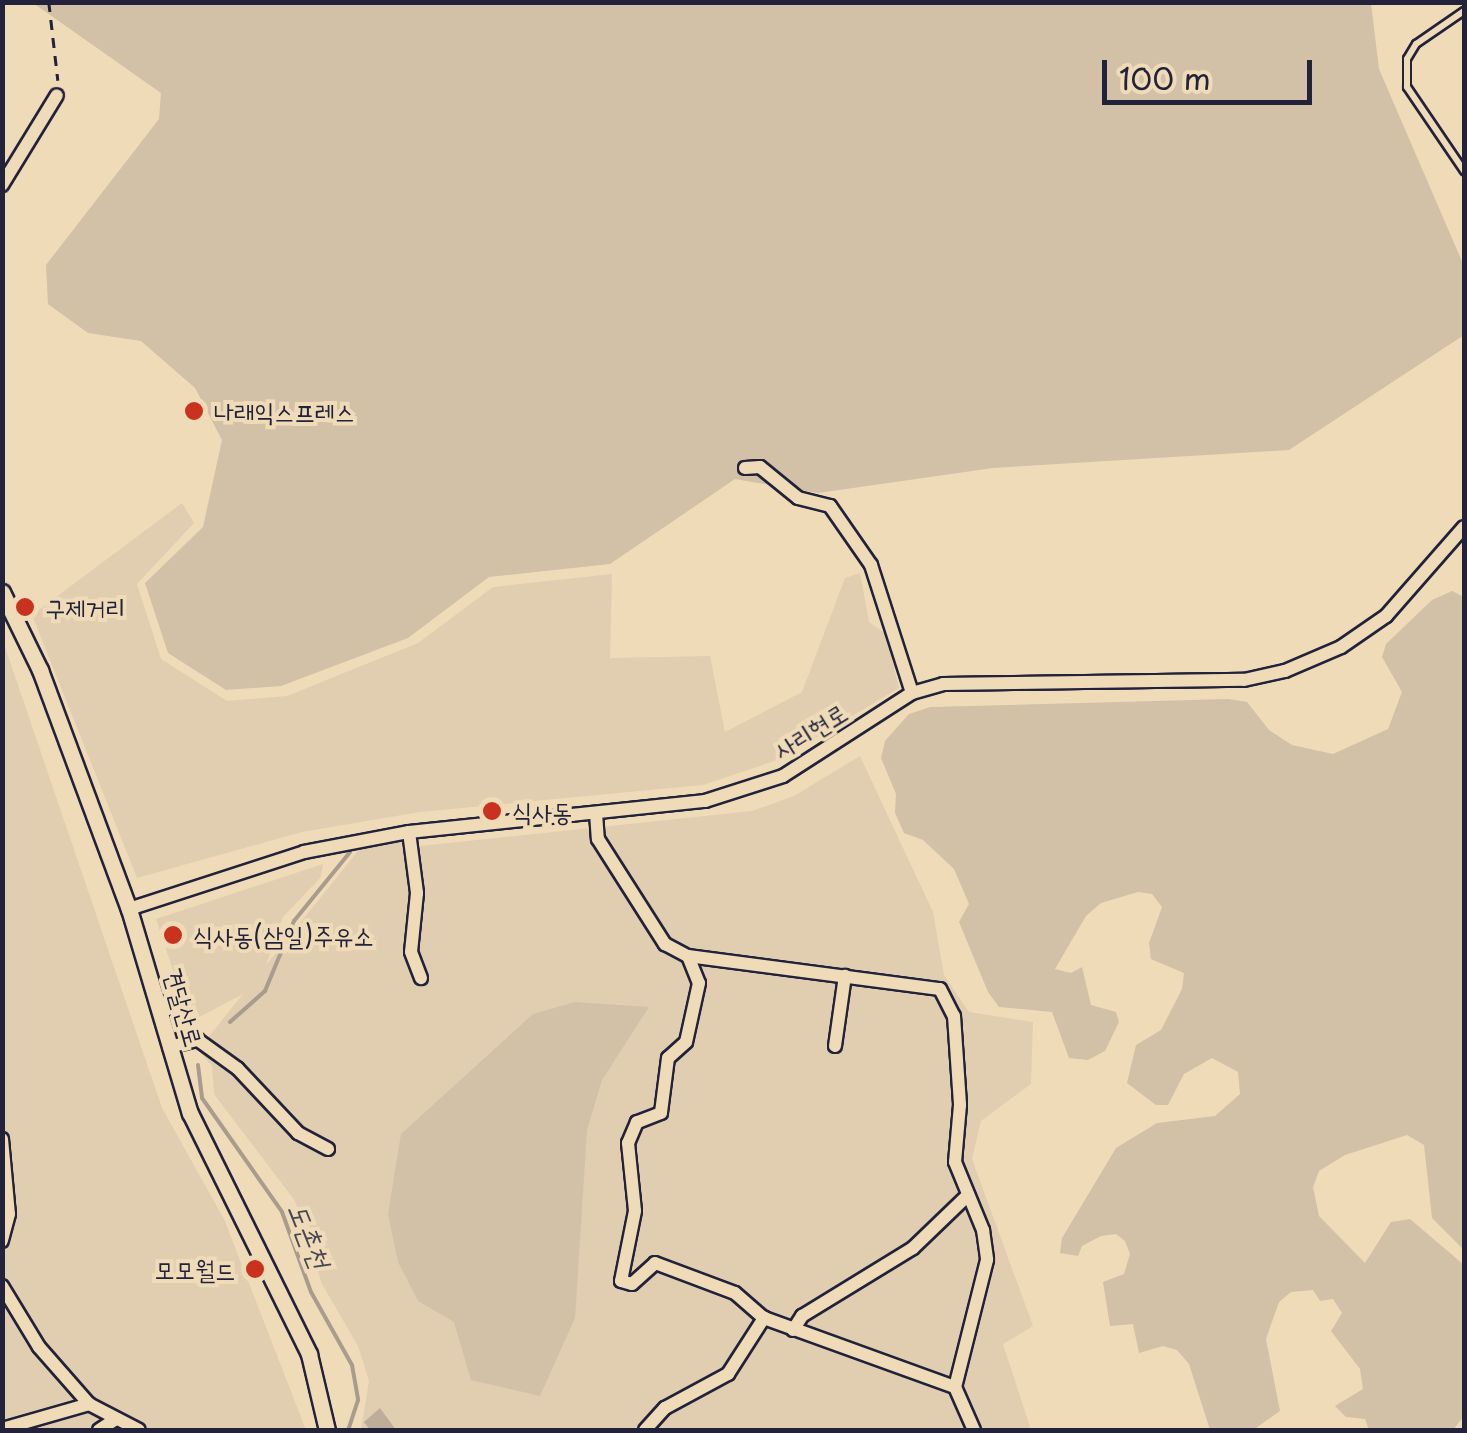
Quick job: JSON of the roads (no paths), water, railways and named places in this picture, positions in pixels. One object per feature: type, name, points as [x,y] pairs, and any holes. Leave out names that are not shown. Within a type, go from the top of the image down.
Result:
[{"type":"street","points":[[2,185],[56,95]]},
{"type":"street","points":[[745,468],[760,467],[798,498],[830,506],[871,564],[912,692]]},
{"type":"street","name":"사리현로","points":[[129,909],[304,852],[409,832],[705,800],[783,776],[912,692],[982,681],[1244,680],[1284,671],[1340,647],[1386,616],[1464,527]]},
{"type":"street","name":"견달산로","points":[[2,592],[40,670],[129,909],[190,1112],[308,1354],[327,1430]]},
{"type":"street","points":[[596,813],[598,839],[665,944],[688,956],[940,989],[954,1016],[960,1105],[955,1162],[987,1260],[955,1387],[974,1430]]},
{"type":"street","points":[[409,832],[417,893],[411,952],[421,978]]},
{"type":"street","points":[[688,956],[699,983],[686,1042],[668,1058],[661,1113],[637,1122],[628,1144],[635,1211],[621,1281],[632,1284],[655,1263],[734,1293],[764,1318],[793,1330],[955,1387]]},
{"type":"street","points":[[835,1046],[844,976]]},
{"type":"street","points":[[169,1047],[198,1040],[238,1069],[298,1133],[328,1149]]},
{"type":"street","points":[[2,1140],[9,1214],[2,1240]]},
{"type":"street","points":[[793,1330],[802,1316],[913,1248],[968,1195]]},
{"type":"street","points":[[2,1286],[39,1347],[89,1404],[140,1430]]},
{"type":"street","points":[[644,1430],[665,1408],[728,1374],[764,1318]]},
{"type":"street","points":[[2,1428],[89,1404]]},
{"type":"street","points":[[99,1430],[116,1419]]},
{"type":"lane","points":[[1464,11],[1416,44],[1407,73],[1407,87],[1464,171]]},
{"type":"waterway","name":"도촌천","points":[[230,1022],[265,991],[294,921],[350,852]]},
{"type":"waterway","name":"도촌천","points":[[198,1065],[202,1098],[282,1212],[311,1292],[352,1365],[358,1400],[348,1430]]},
{"type":"place","name":"나래익스프레스","points":[[194,411]]},
{"type":"place","name":"구제거리","points":[[25,607]]},
{"type":"place","name":"식사동","points":[[492,811]]},
{"type":"place","name":"식사동(삼일)주유소","points":[[173,935]]},
{"type":"place","name":"모모월드","points":[[255,1269]]}]
